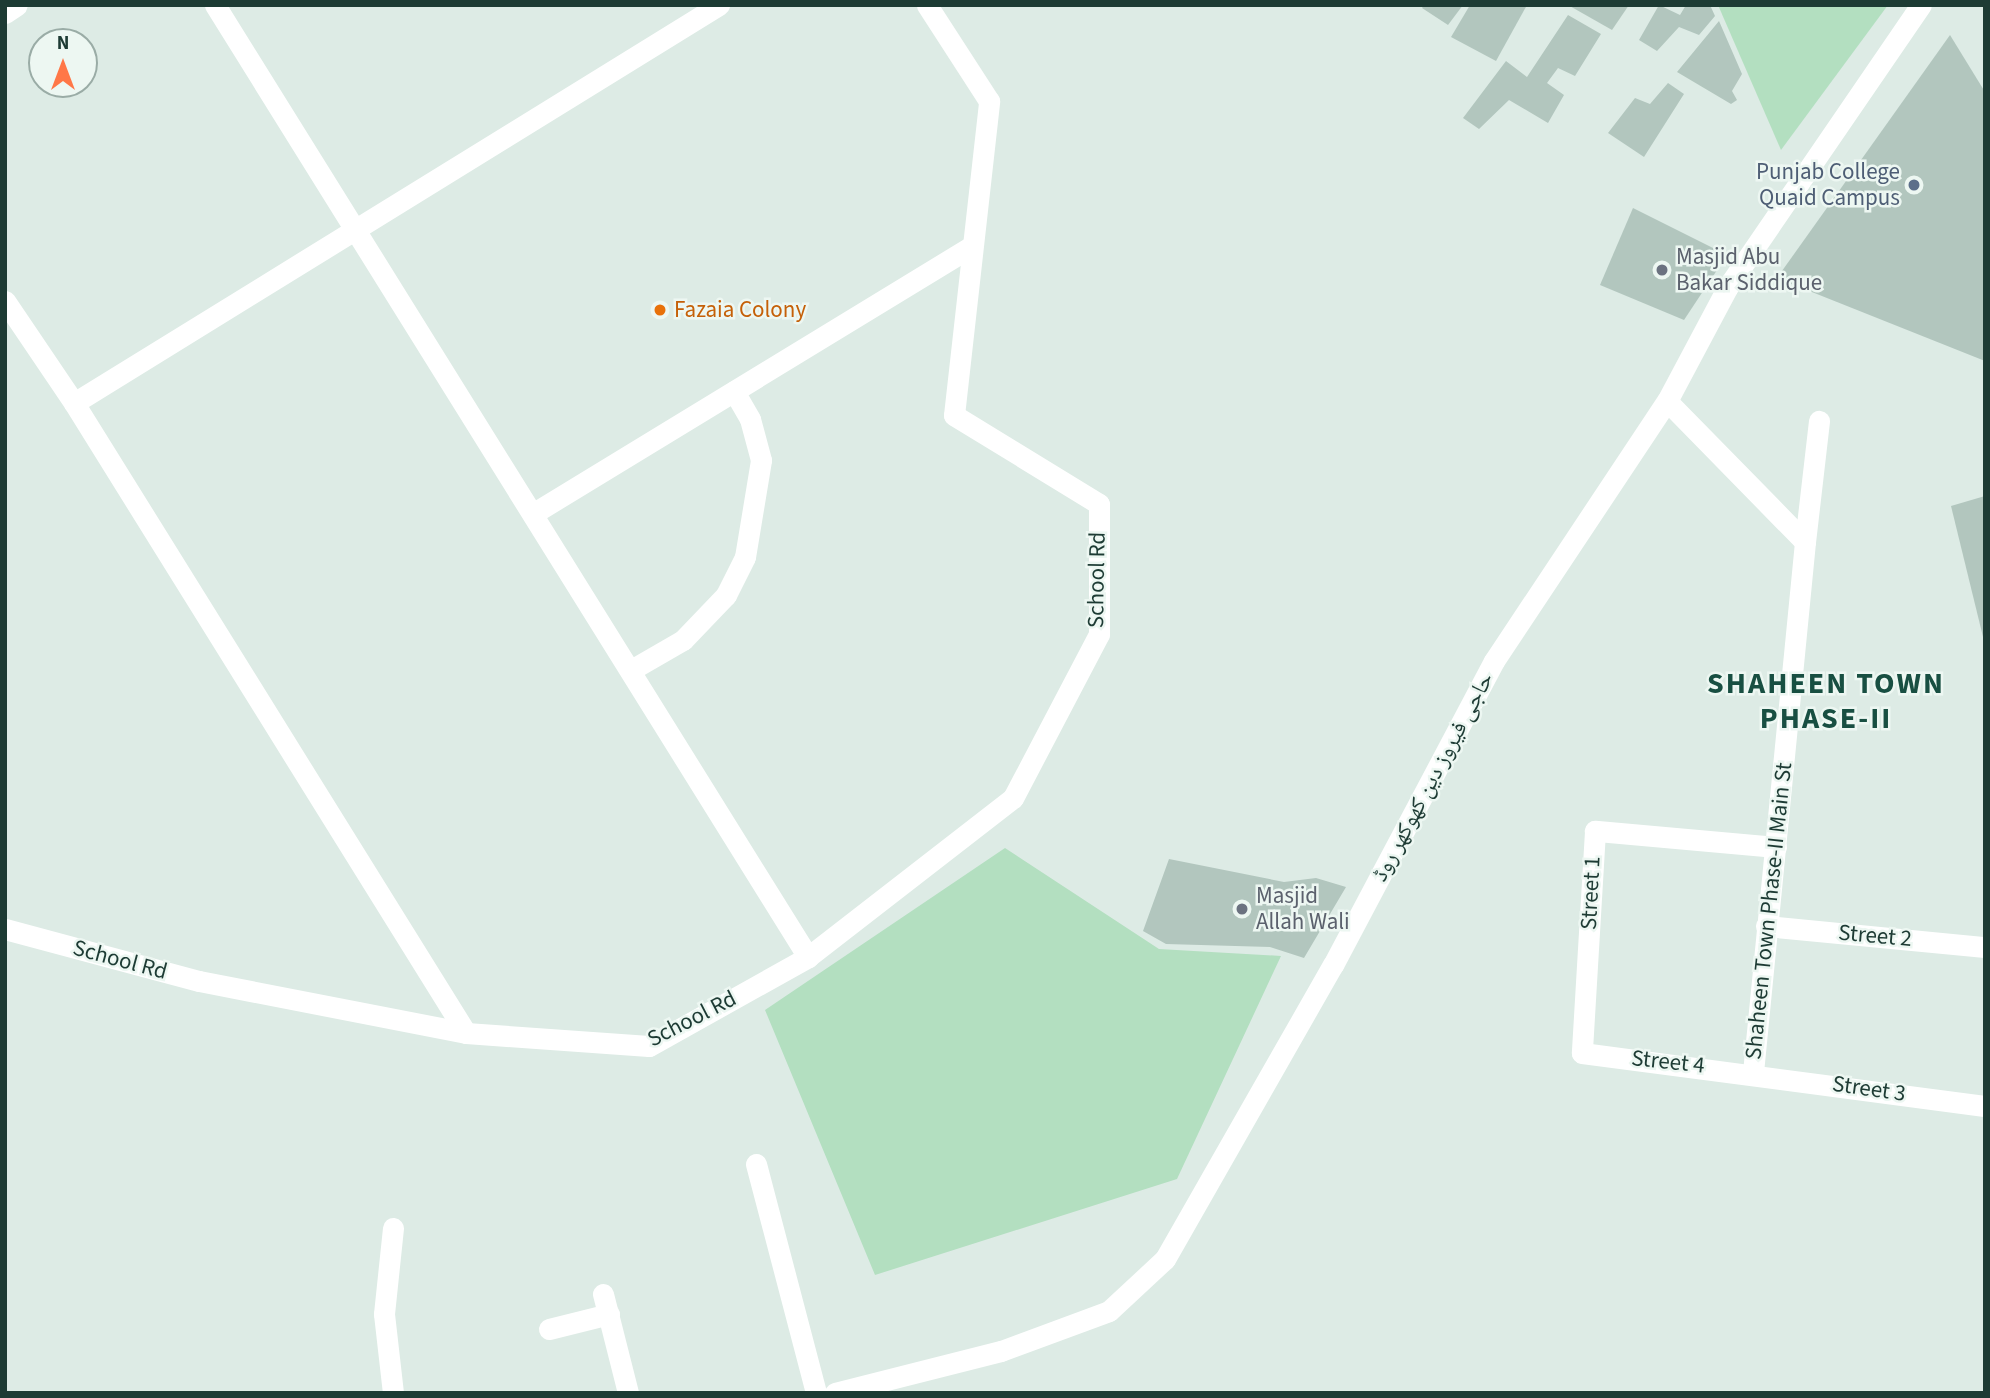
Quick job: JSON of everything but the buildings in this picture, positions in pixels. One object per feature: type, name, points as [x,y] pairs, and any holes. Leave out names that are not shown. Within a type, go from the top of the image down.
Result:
[{"type":"street","points":[[5,13],[17,5]]},
{"type":"street","points":[[215,5],[358,228],[808,957]]},
{"type":"street","points":[[74,402],[719,5]]},
{"type":"street","points":[[534,513],[972,246],[989,102],[928,5]]},
{"type":"street","name":"حاجی فیروز دین کھوکھر روڈ","points":[[835,1393],[886,1386],[1001,1351],[1109,1311],[1165,1259],[1333,965],[1494,661],[1667,401],[1727,288],[1921,5]]},
{"type":"street","name":"School Rd","points":[[6,928],[199,982],[466,1033],[649,1046],[808,957],[1013,798],[1098,634],[1098,504],[954,415],[972,246]]},
{"type":"street","points":[[5,301],[74,402],[466,1033]]},
{"type":"street","points":[[631,670],[683,640],[726,595],[745,557],[761,460],[750,419],[734,391]]},
{"type":"street","points":[[1667,401],[1805,542]]},
{"type":"street","name":"Shaheen Town Phase-II Main St","points":[[1753,1072],[1819,421]]},
{"type":"street","name":"Street 1","points":[[1582,1053],[1595,831],[1776,847]]},
{"type":"street","name":"Street 2","points":[[1766,926],[1985,947]]},
{"type":"street","name":"Street 4","points":[[1582,1053],[1753,1072]]},
{"type":"street","name":"Street 3","points":[[1753,1072],[1985,1106]]},
{"type":"street","points":[[756,1164],[816,1393]]},
{"type":"street","points":[[393,1228],[384,1314],[393,1393]]},
{"type":"street","points":[[550,1329],[606,1304],[628,1393]]},
{"type":"green space","points":[[1718,5],[1888,5],[1781,150]]},
{"type":"green space","points":[[1005,848],[1159,949],[1281,956],[1177,1179],[875,1275],[765,1010]]},
{"type":"place","name":"Punjab College Quaid Campus","points":[[1914,185]]},
{"type":"place","name":"Masjid Abu Bakar Siddique","points":[[1662,270]]},
{"type":"place","name":"Fazaia Colony","points":[[660,310]]},
{"type":"place","name":"Masjid Allah Wali","points":[[1242,909]]},
{"type":"district","name":"SHAHEEN TOWN PHASE-II","points":[[1826,701]]}]
